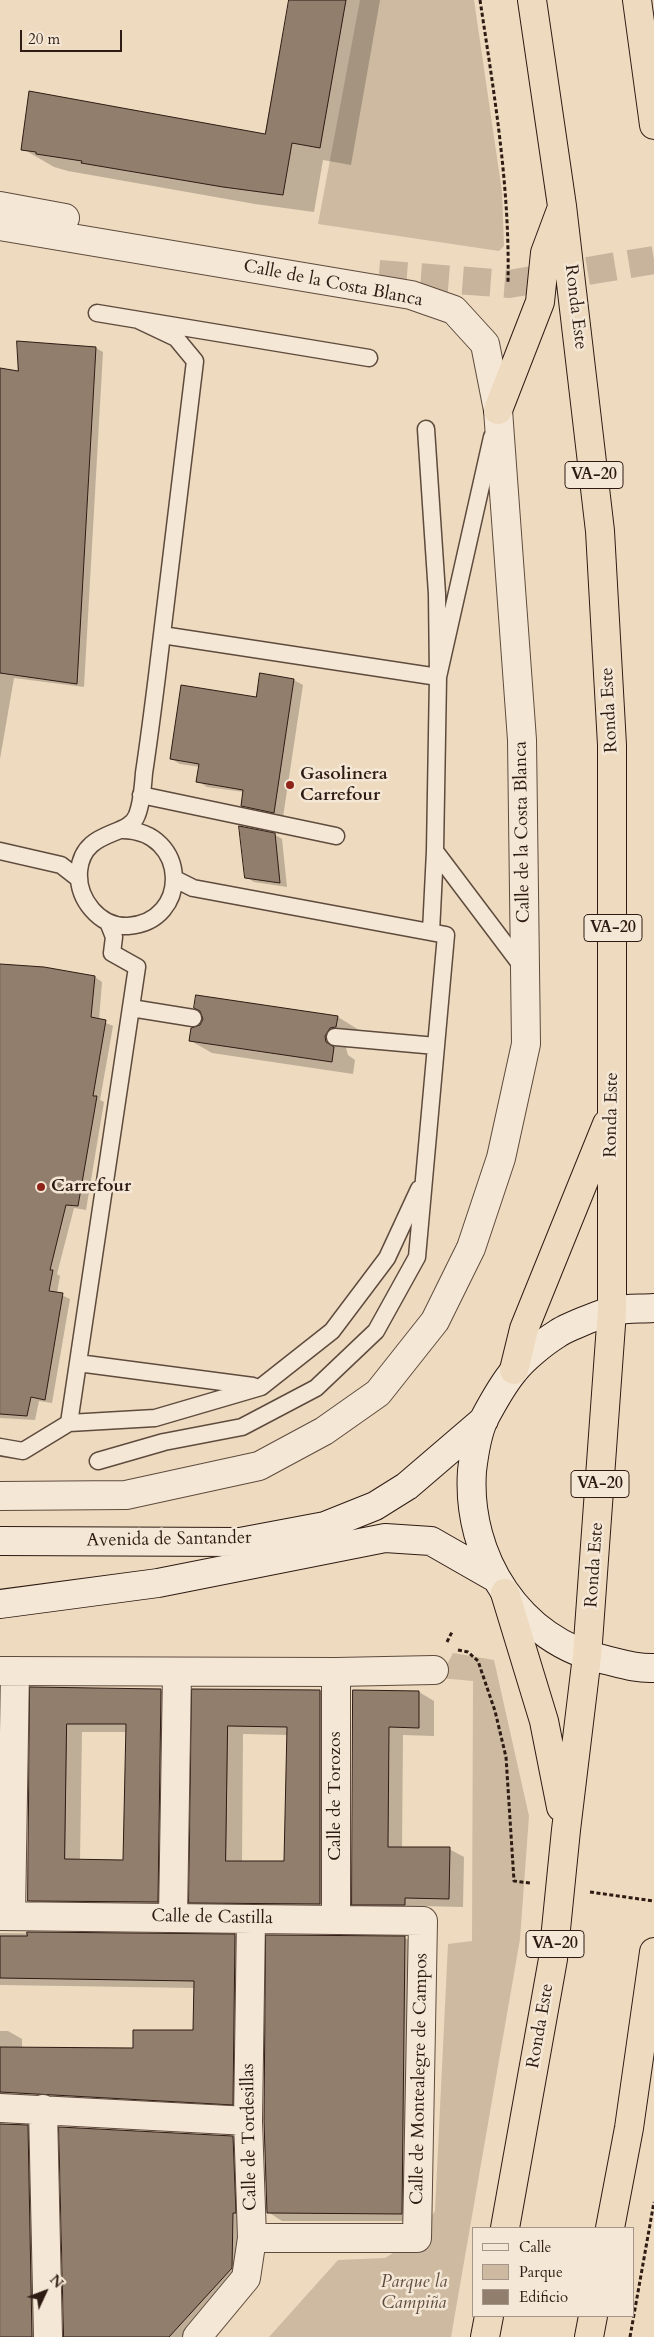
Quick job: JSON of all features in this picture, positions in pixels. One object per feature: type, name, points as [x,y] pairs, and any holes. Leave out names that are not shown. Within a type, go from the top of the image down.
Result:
[{"type":"highway","name":"Ronda Este","points":[[505,2227],[553,1959],[566,1830],[588,1656],[612,1311],[612,735],[600,531],[562,206],[532,0]]},
{"type":"highway","points":[[637,0],[654,126]]},
{"type":"highway","points":[[498,410],[540,302],[545,253],[562,206]]},
{"type":"highway","points":[[514,1370],[524,1329],[612,1112]]},
{"type":"highway","points":[[500,1585],[544,1721],[566,1830]]},
{"type":"highway","points":[[610,2227],[629,2128],[654,1952]]},
{"type":"highway","points":[[485,2337],[489,2317]]},
{"type":"highway","points":[[589,2337],[593,2317]]},
{"type":"street","name":"Calle de la Costa Blanca","points":[[0,206],[379,274]]},
{"type":"street","name":"Calle de la Costa Blanca","points":[[0,226],[411,295],[454,310],[485,344],[498,410],[522,740],[526,1044],[502,1158],[472,1248],[435,1321],[378,1393],[324,1431],[259,1466],[126,1495],[0,1496]]},
{"type":"street","points":[[654,1308],[612,1311],[558,1333],[514,1370],[484,1420],[474,1456],[471,1492],[475,1527],[500,1585],[527,1618],[552,1639],[588,1656],[644,1668],[654,1668]]},
{"type":"street","name":"Avenida de Santander","points":[[0,1541],[240,1542],[325,1526],[375,1506],[407,1486],[484,1420]]},
{"type":"street","name":"Avenida de Santander","points":[[0,1604],[158,1584],[385,1538],[431,1541],[500,1585]]},
{"type":"street","points":[[6,1916],[7,1671],[336,1672],[434,1670]]},
{"type":"street","points":[[173,1918],[177,1672]]},
{"type":"street","name":"Calle de Torozos","points":[[336,1672],[336,1920]]},
{"type":"street","name":"Calle de Castilla","points":[[6,1916],[423,1921]]},
{"type":"street","name":"Calle de Tordesillas","points":[[197,2337],[246,2278],[252,2238],[248,2120],[251,1919]]},
{"type":"street","name":"Calle de Montealegre de Campos","points":[[252,2238],[417,2238],[423,1921]]},
{"type":"street","points":[[0,2108],[248,2120]]},
{"type":"street","points":[[43,2110],[48,2337]]},
{"type":"lane","points":[[97,313],[369,358]]},
{"type":"lane","points":[[123,830],[137,817],[141,795],[195,360],[176,338],[138,320]]},
{"type":"lane","points":[[438,677],[498,410]]},
{"type":"lane","points":[[426,429],[436,594],[438,677],[435,851],[431,932]]},
{"type":"lane","points":[[162,635],[438,677]]},
{"type":"lane","points":[[141,795],[336,836]]},
{"type":"lane","points":[[137,817],[145,833]]},
{"type":"lane","points":[[69,1423],[137,967],[112,953],[111,929],[87,904],[81,892],[79,879],[82,860],[89,848],[98,839],[110,833],[123,830],[145,833],[158,841],[167,852],[173,865],[175,879],[171,897],[163,909],[153,918],[141,923],[111,929]]},
{"type":"lane","points":[[0,851],[61,866],[79,879]]},
{"type":"lane","points":[[435,851],[525,970]]},
{"type":"lane","points":[[61,866],[82,860]]},
{"type":"lane","points":[[98,1461],[164,1442],[242,1428],[316,1388],[376,1331],[417,1257],[446,934],[193,888],[175,879]]},
{"type":"lane","points":[[171,897],[193,888]]},
{"type":"lane","points":[[132,1008],[193,1018]]},
{"type":"lane","points":[[335,1037],[436,1046]]},
{"type":"lane","points":[[0,1448],[23,1451],[69,1423],[155,1418],[261,1387],[332,1331],[387,1258],[424,1178]]},
{"type":"lane","points":[[78,1363],[261,1387]]},
{"type":"path","points":[[480,0],[498,122],[509,239]]},
{"type":"path","points":[[453,1648],[468,1652],[478,1661],[495,1711],[506,1757],[514,1881]]},
{"type":"path","points":[[634,2314],[654,2202]]},
{"type":"path","points":[[630,2337],[634,2317]]},
{"type":"green space","points":[[360,0],[474,0],[502,192],[504,246],[499,251],[318,224]]},
{"type":"green space","name":"Parque la Campiña","points":[[453,1653],[494,1660],[529,1816],[520,1939],[451,2337],[269,2337],[338,2260],[385,2258],[417,2238],[435,2211],[448,1944],[472,1941],[473,1681],[440,1678]]},
{"type":"building","points":[[289,0],[346,0],[320,148],[292,143],[283,195],[81,163],[82,161],[21,150],[29,91],[265,134]]},
{"type":"building","points":[[17,341],[96,347],[77,684],[0,673],[0,368],[18,371]]},
{"type":"building","points":[[260,673],[294,679],[274,813],[241,806],[243,790],[196,782],[199,764],[170,759],[181,685],[256,697]]},
{"type":"building","points":[[239,826],[275,833],[280,883],[245,878]]},
{"type":"building","name":"Carrefour","points":[[0,964],[44,967],[95,976],[91,1017],[106,1020],[93,1096],[97,1096],[78,1206],[66,1205],[50,1270],[53,1270],[49,1291],[63,1293],[45,1400],[31,1397],[27,1416],[0,1414]]},
{"type":"building","points":[[196,995],[338,1016],[336,1027],[330,1028],[325,1036],[326,1042],[334,1047],[332,1062],[189,1041],[191,1028],[200,1025],[203,1019],[200,1011],[194,1008]]},
{"type":"building","points":[[30,1687],[161,1689],[158,1902],[28,1901]],"holes":[[[67,1724],[126,1724],[123,1860],[65,1859]]]},
{"type":"building","points":[[192,1689],[320,1690],[320,1904],[189,1903]],"holes":[[[228,1726],[287,1727],[284,1861],[226,1861]]]},
{"type":"building","points":[[353,1690],[419,1691],[419,1728],[389,1727],[388,1847],[450,1847],[449,1899],[405,1898],[405,1905],[352,1905]]},
{"type":"building","points":[[27,1932],[235,1934],[233,2105],[0,2092],[0,2047],[133,2048],[133,2030],[193,2030],[194,1981],[0,1978],[0,1936],[27,1936]]},
{"type":"building","points":[[266,1935],[405,1936],[402,2214],[267,2213],[264,2121]]},
{"type":"building","points":[[0,2124],[28,2125],[32,2337],[0,2337]]},
{"type":"building","points":[[59,2127],[233,2136],[236,2213],[233,2213],[232,2268],[169,2337],[64,2337]]},
{"type":"tunnel","points":[[379,274],[509,284],[654,260]]},
{"type":"place","name":"Gasolinera Carrefour","points":[[290,785]]},
{"type":"place","name":"Carrefour","points":[[41,1187]]}]
